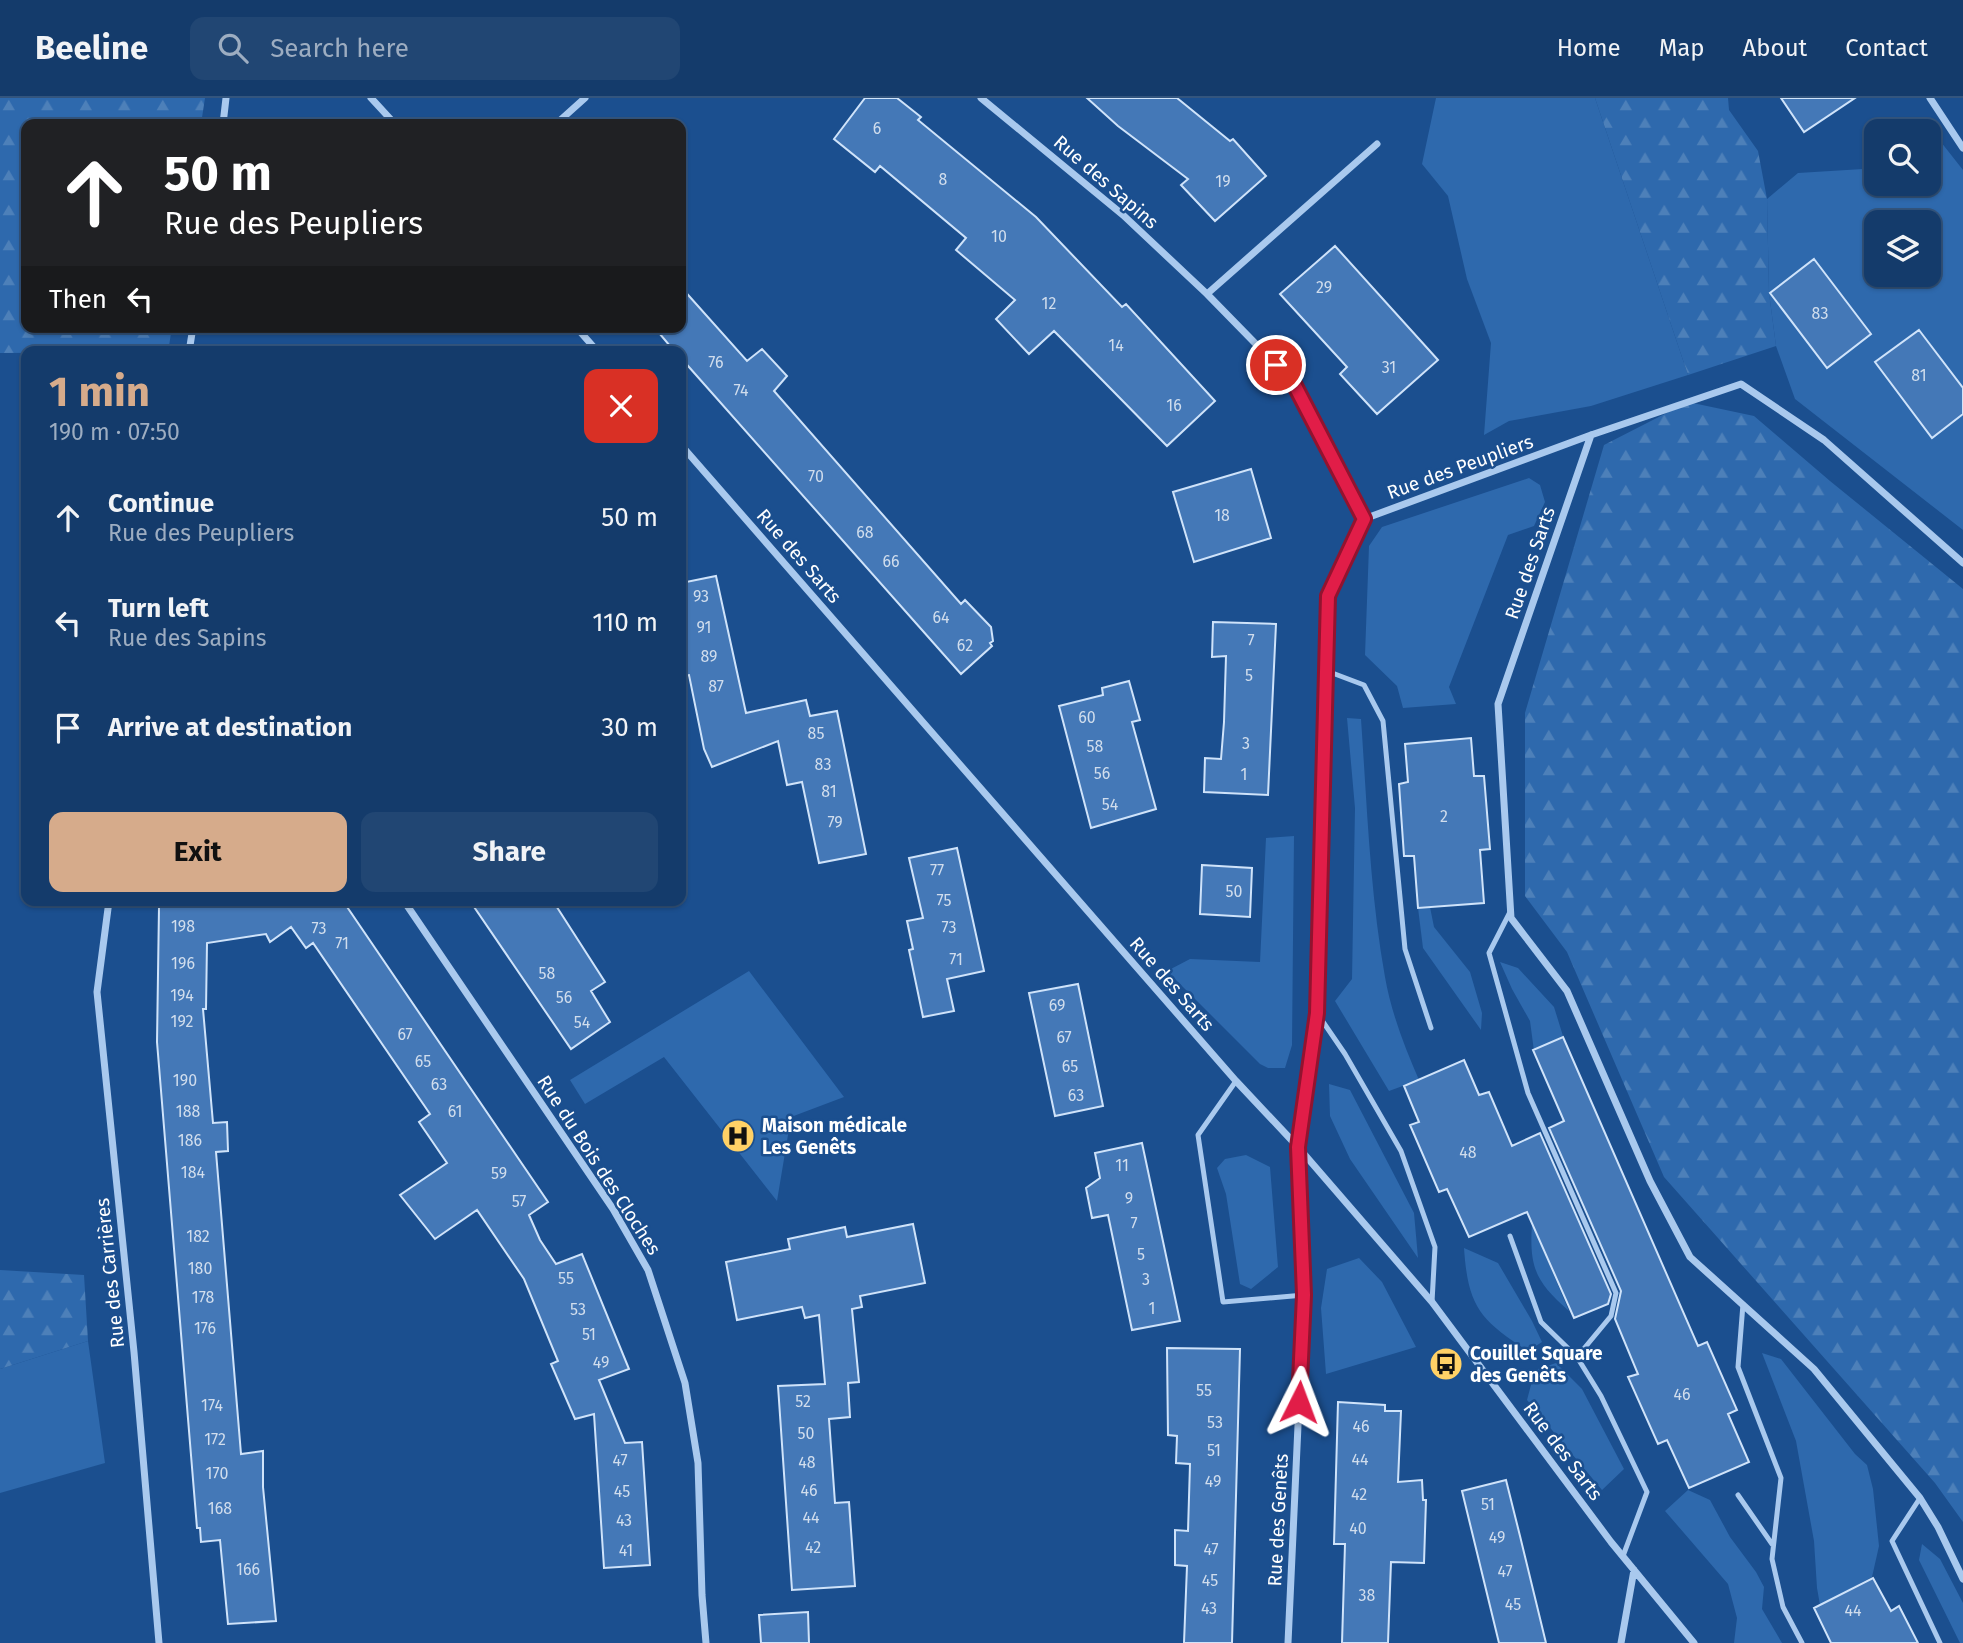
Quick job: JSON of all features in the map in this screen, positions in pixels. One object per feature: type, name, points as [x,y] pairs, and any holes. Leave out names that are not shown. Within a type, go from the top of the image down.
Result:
[{"type":"street","points":[[224,119],[226,98]]},
{"type":"street","points":[[371,98],[390,119]]},
{"type":"street","points":[[562,119],[585,98]]},
{"type":"street","name":"Rue des Sapins","points":[[981,98],[1123,215],[1293,382],[1364,519]]},
{"type":"street","points":[[1930,98],[1963,148]]},
{"type":"street","points":[[1207,295],[1377,144]]},
{"type":"street","name":"Rue des Peupliers","points":[[1364,519],[1591,435],[1741,384],[1824,440],[1963,563]]},
{"type":"street","name":"Rue des Sarts","points":[[1591,435],[1498,704],[1511,918],[1567,991],[1650,1181],[1690,1257],[1814,1369],[1920,1499],[1938,1527],[1963,1579]]},
{"type":"street","name":"Rue des Sarts","points":[[686,451],[1432,1302],[1623,1556],[1694,1643]]},
{"type":"street","points":[[1298,1147],[1317,1013],[1328,596],[1364,519]]},
{"type":"street","name":"Rue des Carrières","points":[[108,906],[97,992],[134,1352],[159,1643]]},
{"type":"street","name":"Rue du Bois des Cloches","points":[[407,906],[613,1209],[648,1270],[685,1383],[698,1463],[706,1643]]},
{"type":"street","name":"Rue des Genêts","points":[[1288,1643],[1304,1295],[1298,1147]]},
{"type":"street","points":[[1621,1643],[1634,1570]]},
{"type":"lane","points":[[1327,671],[1364,685],[1383,721],[1405,949],[1431,1028]]},
{"type":"lane","points":[[1511,910],[1489,953],[1503,1007],[1528,1093],[1616,1293],[1611,1316],[1577,1357]]},
{"type":"lane","points":[[1317,1013],[1345,1054],[1401,1151],[1435,1247],[1432,1302]]},
{"type":"lane","points":[[1236,1081],[1198,1135],[1223,1302],[1304,1295]]},
{"type":"lane","points":[[1510,1236],[1541,1322],[1577,1357],[1601,1396],[1647,1492],[1623,1556]]},
{"type":"lane","points":[[1742,1303],[1738,1367],[1781,1478],[1772,1559],[1783,1607],[1802,1643]]},
{"type":"lane","points":[[1738,1495],[1772,1544]]},
{"type":"lane","points":[[1920,1499],[1892,1541],[1940,1643]]},
{"type":"green space","points":[[0,98],[205,98],[202,119],[21,119],[21,333],[171,333],[169,346],[21,346],[21,353],[0,353]]},
{"type":"green space","points":[[1436,98],[1595,98],[1688,375],[1591,406],[1509,421],[1484,435],[1491,343],[1467,279],[1448,196],[1422,164]]},
{"type":"green space","points":[[1595,98],[1728,98],[1729,110],[1758,151],[1767,199],[1769,293],[1776,346],[1688,375]]},
{"type":"green space","points":[[1941,142],[1963,170],[1963,530],[1795,399],[1776,346],[1769,293],[1767,199],[1798,173],[1863,169],[1864,196],[1941,196]]},
{"type":"green space","points":[[1688,402],[1754,416],[1963,589],[1963,1522],[1935,1483],[1664,1177],[1567,952],[1525,896],[1525,713],[1604,445]]},
{"type":"green space","points":[[1529,478],[1540,485],[1545,502],[1534,526],[1508,535],[1449,687],[1456,704],[1403,708],[1397,686],[1365,655],[1369,546],[1382,527]]},
{"type":"green space","points":[[1347,718],[1361,719],[1370,849],[1385,977],[1404,1043],[1419,1080],[1389,1091],[1335,1001],[1352,979],[1355,808]]},
{"type":"green space","points":[[1294,836],[1292,1045],[1285,1068],[1268,1068],[1260,1064],[1167,971],[1190,959],[1260,962],[1266,838]]},
{"type":"green space","points":[[1430,907],[1434,927],[1470,972],[1482,1013],[1481,1030],[1423,948],[1418,908]]},
{"type":"green space","points":[[1500,962],[1518,968],[1554,1007],[1563,1036],[1534,1051],[1530,1021]]},
{"type":"green space","points":[[749,971],[844,1097],[791,1117],[777,1201],[664,1057],[585,1104],[570,1080]]},
{"type":"green space","points":[[1329,1084],[1350,1090],[1414,1213],[1418,1258],[1350,1159],[1330,1116]]},
{"type":"green space","points":[[1246,1155],[1270,1167],[1278,1267],[1251,1289],[1240,1284],[1226,1194],[1217,1168],[1225,1159]]},
{"type":"green space","points":[[1532,1224],[1569,1311],[1549,1291],[1537,1273],[1532,1252]]},
{"type":"green space","points":[[1464,1248],[1498,1263],[1542,1342],[1528,1351],[1498,1330],[1479,1310],[1469,1285]]},
{"type":"green space","points":[[1359,1258],[1382,1282],[1416,1347],[1326,1374],[1321,1308],[1327,1269]]},
{"type":"green space","points":[[0,1270],[84,1275],[88,1341],[0,1369]]},
{"type":"green space","points":[[88,1341],[105,1463],[0,1493],[0,1369]]},
{"type":"green space","points":[[1762,1353],[1781,1359],[1855,1454],[1867,1465],[1873,1489],[1879,1546],[1872,1577],[1820,1605],[1814,1541],[1796,1441]]},
{"type":"green space","points":[[1556,1363],[1582,1389],[1624,1469],[1602,1490],[1527,1400],[1535,1370]]},
{"type":"green space","points":[[1688,1490],[1710,1500],[1730,1537],[1756,1572],[1764,1587],[1762,1609],[1782,1643],[1734,1643],[1737,1618],[1728,1584],[1665,1511]]},
{"type":"green space","points":[[1922,1544],[1940,1559],[1963,1603],[1963,1643],[1960,1643],[1919,1560]]},
{"type":"building","points":[[865,98],[897,98],[921,117],[918,120],[1036,217],[1122,307],[1126,304],[1215,401],[1167,446],[1054,331],[1029,354],[996,319],[1015,300],[956,250],[966,238],[880,166],[875,172],[834,139]]},
{"type":"building","points":[[1087,98],[1177,98],[1230,141],[1233,139],[1266,176],[1215,221],[1181,185],[1188,179],[1118,126]]},
{"type":"building","points":[[1781,98],[1855,98],[1804,132]]},
{"type":"building","points":[[1335,246],[1438,360],[1377,414],[1340,374],[1347,367],[1280,294]]},
{"type":"building","points":[[1814,259],[1871,334],[1827,368],[1770,293]]},
{"type":"building","points":[[686,293],[747,361],[762,349],[787,376],[774,391],[961,604],[965,600],[991,627],[992,646],[961,674],[686,364],[686,346],[670,346],[659,333],[686,333]]},
{"type":"building","points":[[1919,330],[1963,388],[1963,414],[1932,438],[1875,362]]},
{"type":"building","points":[[1251,469],[1271,538],[1194,562],[1173,492]]},
{"type":"building","points":[[716,576],[746,713],[806,700],[810,716],[837,711],[866,854],[819,863],[802,782],[787,785],[778,741],[712,767],[704,749],[689,675],[686,675],[686,582]]},
{"type":"building","points":[[1213,622],[1276,624],[1268,795],[1204,792],[1205,758],[1221,759],[1224,722],[1226,656],[1212,657]]},
{"type":"building","points":[[1129,681],[1140,720],[1132,722],[1156,809],[1091,828],[1059,706],[1103,695],[1102,688]]},
{"type":"building","points":[[1471,738],[1474,776],[1484,776],[1490,849],[1480,850],[1484,903],[1418,908],[1414,856],[1404,856],[1399,784],[1408,782],[1405,744]]},
{"type":"building","points":[[957,848],[984,971],[947,979],[954,1011],[923,1017],[909,950],[913,949],[907,921],[923,918],[909,858]]},
{"type":"building","points":[[1202,865],[1252,868],[1250,917],[1200,914]]},
{"type":"building","points":[[346,906],[548,1202],[529,1215],[540,1240],[556,1264],[582,1254],[629,1369],[599,1380],[625,1443],[642,1442],[650,1565],[604,1568],[594,1414],[575,1419],[551,1364],[558,1361],[524,1279],[477,1210],[435,1239],[400,1195],[447,1163],[419,1122],[430,1114],[313,943],[306,948],[291,927],[270,942],[266,934],[207,943],[206,1009],[203,1009],[213,1123],[227,1122],[228,1151],[216,1152],[241,1454],[263,1451],[263,1487],[276,1621],[228,1624],[220,1540],[201,1542],[200,1528],[197,1528],[157,1042],[159,907]]},
{"type":"building","points":[[473,906],[556,906],[605,982],[591,991],[610,1022],[571,1049]]},
{"type":"building","points":[[1078,984],[1103,1106],[1055,1116],[1029,993]]},
{"type":"building","points":[[1563,1037],[1698,1346],[1707,1342],[1737,1410],[1728,1414],[1749,1462],[1689,1488],[1667,1440],[1658,1444],[1628,1377],[1638,1374],[1615,1319],[1621,1291],[1549,1128],[1564,1121],[1533,1050]]},
{"type":"building","points":[[1464,1060],[1479,1095],[1489,1092],[1512,1146],[1540,1133],[1611,1294],[1608,1304],[1574,1318],[1527,1212],[1469,1237],[1447,1189],[1439,1192],[1410,1125],[1419,1122],[1404,1086]]},
{"type":"building","points":[[1142,1143],[1180,1321],[1132,1330],[1108,1215],[1092,1218],[1086,1188],[1100,1178],[1095,1153]]},
{"type":"building","points":[[913,1224],[925,1283],[860,1296],[862,1307],[852,1309],[859,1382],[848,1383],[850,1417],[829,1419],[835,1503],[849,1502],[855,1586],[792,1590],[778,1386],[825,1384],[819,1315],[805,1318],[802,1307],[737,1320],[726,1262],[790,1249],[788,1239],[845,1227],[847,1237]]},
{"type":"building","points":[[1167,1348],[1240,1349],[1232,1643],[1184,1643],[1187,1566],[1175,1565],[1175,1530],[1188,1531],[1190,1464],[1176,1463],[1177,1436],[1168,1435]]},
{"type":"building","points":[[1338,1402],[1385,1405],[1385,1411],[1401,1411],[1398,1482],[1422,1480],[1423,1500],[1426,1500],[1424,1563],[1391,1562],[1388,1643],[1342,1643],[1345,1544],[1334,1544]]},
{"type":"building","points":[[1506,1480],[1546,1643],[1499,1643],[1462,1491]]},
{"type":"building","points":[[1873,1578],[1891,1611],[1899,1606],[1918,1643],[1831,1643],[1814,1608]]},
{"type":"building","points":[[808,1612],[809,1643],[761,1643],[759,1615]]},
{"type":"place","name":"Maison médicale Les Genêts","points":[[738,1136]]},
{"type":"place","name":"Couillet Square des Genêts","points":[[1446,1364]]},
{"type":"route","points":[[1276,365],[1293,382],[1364,519],[1328,596],[1317,1013],[1298,1147],[1304,1295],[1299,1402]]}]
